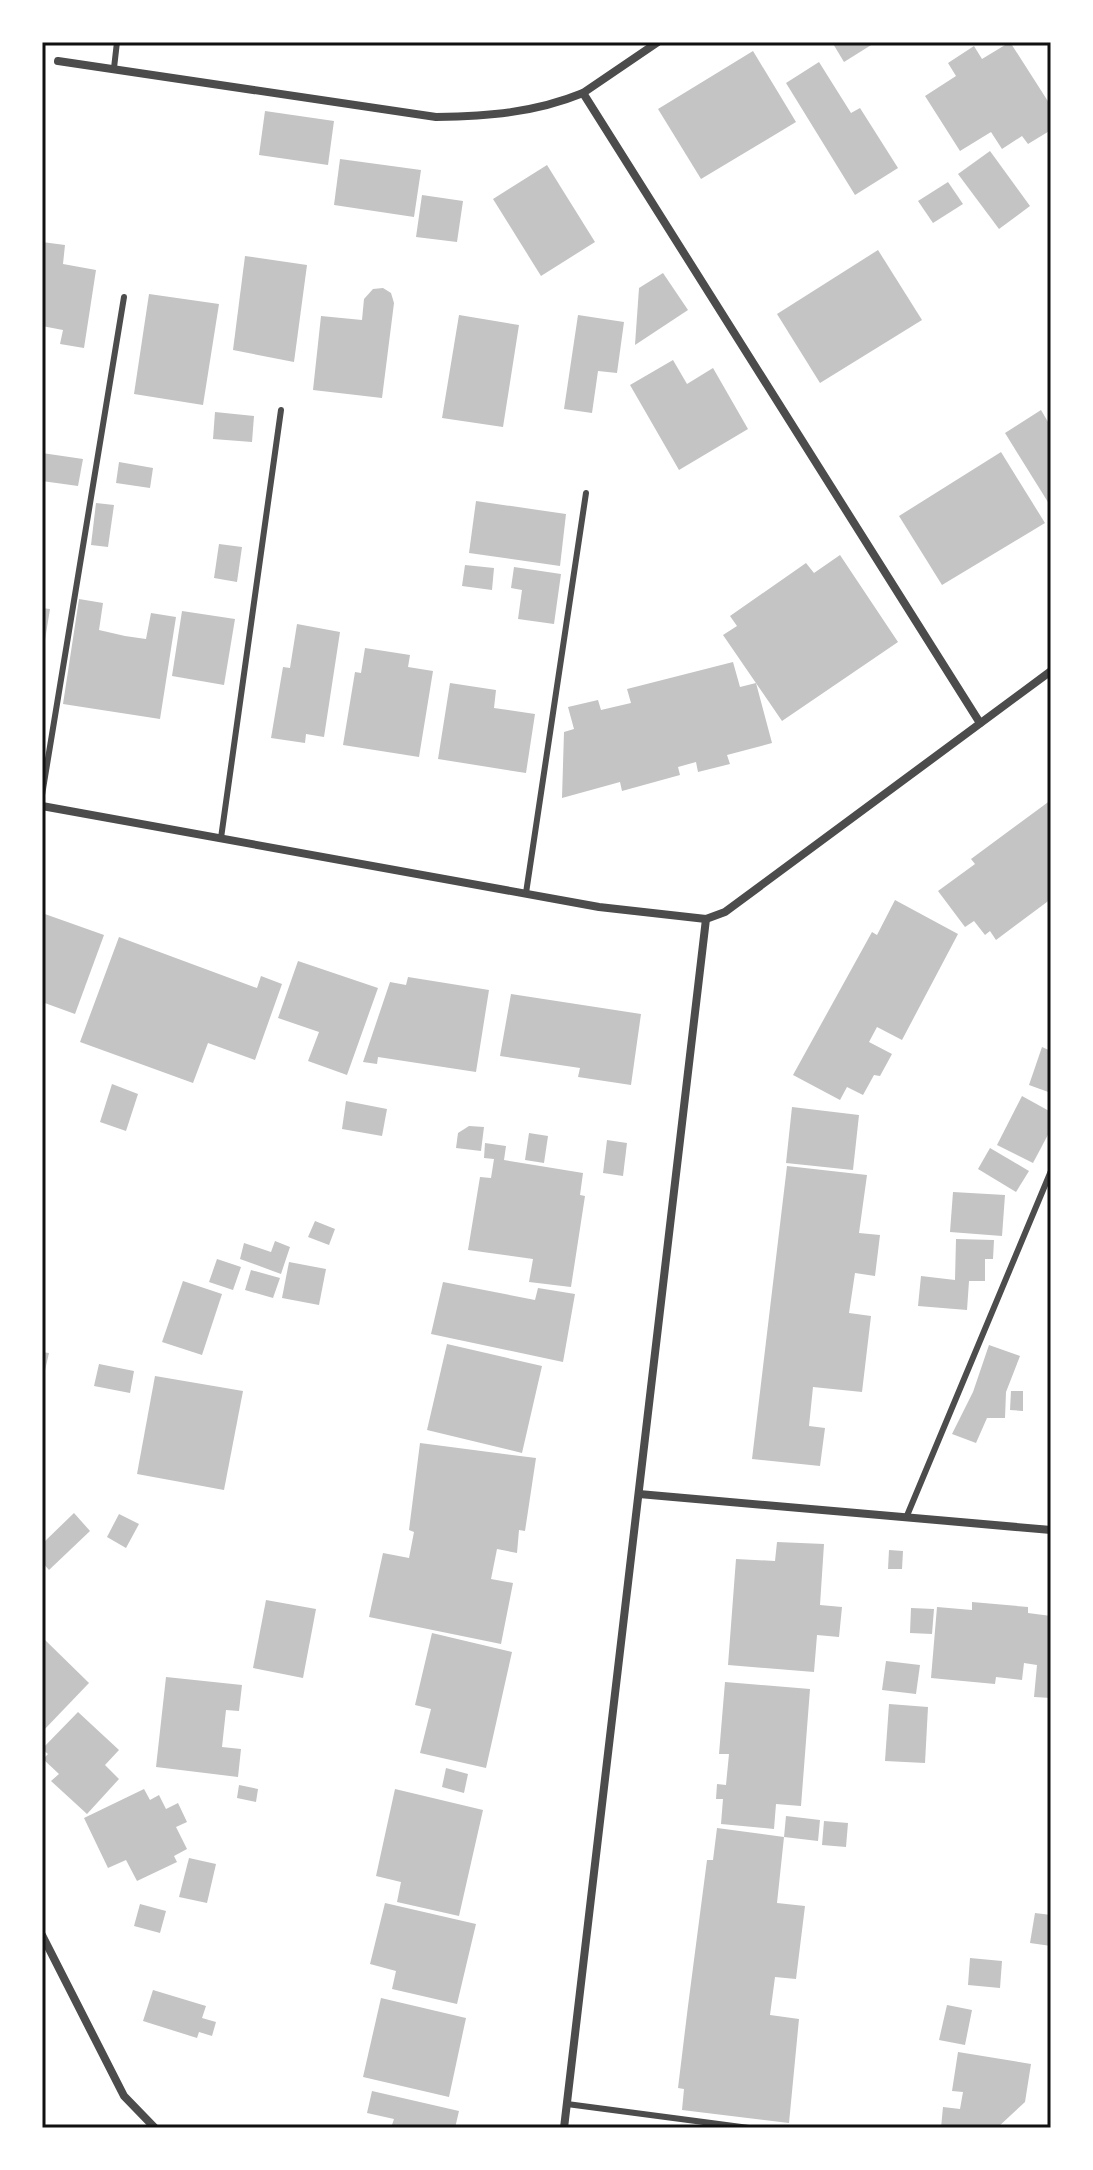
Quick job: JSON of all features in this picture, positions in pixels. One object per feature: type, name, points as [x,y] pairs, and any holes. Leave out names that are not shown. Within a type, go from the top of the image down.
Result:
[{"type":"street","points":[[58,61],[436,117],[496,116],[548,107],[583,93],[658,42]]},
{"type":"street","points":[[583,93],[980,723]]},
{"type":"street","points":[[42,806],[526,893],[706,919],[725,912],[1051,671]]},
{"type":"street","points":[[564,2128],[706,919]]},
{"type":"street","points":[[639,1494],[1051,1530]]},
{"type":"street","points":[[42,1935],[124,2096],[155,2128]]},
{"type":"lane","points":[[114,68],[117,42]]},
{"type":"lane","points":[[42,795],[124,297]]},
{"type":"lane","points":[[221,838],[281,410]]},
{"type":"lane","points":[[526,893],[586,493]]},
{"type":"lane","points":[[906,1518],[1051,1171]]},
{"type":"lane","points":[[567,2104],[749,2128]]},
{"type":"building","points":[[832,42],[876,42],[844,62]]},
{"type":"building","points":[[1010,42],[1051,106],[1051,130],[1028,144],[1022,136],[1002,149],[991,132],[960,151],[925,96],[956,76],[948,63],[974,46],[982,59]]},
{"type":"building","points":[[753,51],[796,122],[701,179],[658,109]]},
{"type":"building","points":[[819,62],[851,113],[860,108],[898,168],[855,195],[786,83]]},
{"type":"building","points":[[265,111],[334,121],[328,165],[259,155]]},
{"type":"building","points":[[990,151],[1030,206],[999,229],[958,174]]},
{"type":"building","points":[[340,159],[421,170],[414,217],[334,205]]},
{"type":"building","points":[[547,165],[595,242],[541,276],[493,199]]},
{"type":"building","points":[[948,182],[963,204],[933,223],[918,201]]},
{"type":"building","points":[[422,195],[463,201],[457,242],[416,237]]},
{"type":"building","points":[[42,242],[65,245],[63,264],[96,270],[84,348],[60,344],[63,330],[42,326]]},
{"type":"building","points":[[878,250],[922,320],[820,383],[777,314]]},
{"type":"building","points":[[245,256],[307,265],[294,362],[233,350]]},
{"type":"building","points":[[663,273],[688,310],[635,345],[639,288]]},
{"type":"building","points":[[383,288],[391,293],[394,303],[382,398],[313,390],[321,316],[362,320],[364,299],[373,289]]},
{"type":"building","points":[[149,294],[219,304],[203,405],[134,394]]},
{"type":"building","points":[[459,315],[519,325],[503,427],[442,418]]},
{"type":"building","points":[[578,315],[624,322],[617,373],[598,371],[592,413],[564,409]]},
{"type":"building","points":[[673,360],[687,384],[713,368],[748,429],[679,470],[630,385]]},
{"type":"building","points":[[1041,410],[1051,427],[1051,507],[1005,433]]},
{"type":"building","points":[[215,412],[254,416],[252,442],[213,439]]},
{"type":"building","points":[[1001,452],[1045,523],[942,585],[899,516]]},
{"type":"building","points":[[42,453],[83,459],[78,486],[42,481]]},
{"type":"building","points":[[119,462],[153,468],[150,488],[116,483]]},
{"type":"building","points":[[476,501],[566,514],[560,566],[469,553]]},
{"type":"building","points":[[96,503],[114,505],[108,547],[91,545]]},
{"type":"building","points":[[219,544],[242,547],[237,582],[214,578]]},
{"type":"building","points":[[840,555],[898,642],[782,721],[723,635],[737,626],[730,616],[806,563],[814,573]]},
{"type":"building","points":[[465,565],[494,568],[492,590],[462,586]]},
{"type":"building","points":[[514,567],[561,574],[554,624],[518,619],[522,590],[511,588]]},
{"type":"building","points":[[79,599],[103,603],[99,630],[125,636],[146,639],[151,613],[176,617],[160,719],[63,704]]},
{"type":"building","points":[[42,608],[50,609],[44,646],[42,645]]},
{"type":"building","points":[[182,611],[235,619],[224,685],[172,676]]},
{"type":"building","points":[[297,624],[340,632],[324,737],[306,734],[305,743],[271,738],[283,667],[290,668]]},
{"type":"building","points":[[365,648],[410,655],[408,667],[433,671],[419,757],[343,745],[355,672],[361,673]]},
{"type":"building","points":[[733,662],[740,687],[756,683],[772,743],[727,755],[730,764],[698,772],[696,762],[678,767],[680,775],[622,791],[620,782],[562,798],[564,732],[574,729],[568,707],[598,700],[601,710],[631,703],[627,689]]},
{"type":"building","points":[[450,683],[496,690],[494,708],[535,714],[526,773],[438,759]]},
{"type":"building","points":[[1051,800],[1051,899],[996,940],[990,931],[985,935],[974,921],[965,927],[938,891],[975,864],[971,859]]},
{"type":"building","points":[[895,900],[958,934],[902,1040],[877,1027],[869,1042],[892,1054],[880,1076],[874,1075],[863,1095],[847,1087],[840,1100],[793,1075],[872,932],[877,935]]},
{"type":"building","points":[[42,913],[104,935],[75,1014],[42,1002]]},
{"type":"building","points":[[119,937],[257,988],[261,976],[282,984],[255,1060],[208,1043],[193,1083],[80,1042]]},
{"type":"building","points":[[298,961],[378,988],[347,1075],[308,1061],[319,1032],[278,1018]]},
{"type":"building","points":[[408,977],[489,990],[476,1072],[378,1057],[377,1064],[363,1062],[390,982],[406,985]]},
{"type":"building","points":[[511,994],[641,1014],[631,1085],[578,1077],[580,1068],[500,1056]]},
{"type":"building","points":[[1042,1047],[1051,1051],[1051,1093],[1029,1085]]},
{"type":"building","points":[[112,1084],[138,1094],[126,1131],[100,1122]]},
{"type":"building","points":[[1022,1096],[1051,1112],[1051,1129],[1033,1163],[997,1145]]},
{"type":"building","points":[[346,1101],[387,1109],[382,1136],[342,1129]]},
{"type":"building","points":[[792,1107],[859,1115],[853,1170],[786,1163]]},
{"type":"building","points":[[469,1126],[484,1127],[481,1151],[456,1148],[458,1133]]},
{"type":"building","points":[[529,1133],[548,1136],[544,1163],[525,1160]]},
{"type":"building","points":[[607,1140],[627,1143],[623,1176],[603,1173]]},
{"type":"building","points":[[485,1143],[506,1146],[504,1160],[583,1173],[580,1195],[585,1196],[571,1287],[529,1282],[533,1259],[468,1250],[480,1177],[491,1178],[494,1159],[484,1158]]},
{"type":"building","points":[[990,1148],[1029,1171],[1016,1192],[978,1169]]},
{"type":"building","points":[[787,1166],[867,1175],[859,1233],[880,1235],[875,1276],[855,1273],[849,1313],[871,1316],[862,1392],[813,1387],[809,1426],[825,1428],[820,1466],[752,1459]]},
{"type":"building","points":[[953,1192],[1005,1195],[1002,1236],[950,1232]]},
{"type":"building","points":[[315,1221],[335,1229],[329,1245],[308,1237]]},
{"type":"building","points":[[956,1239],[994,1240],[993,1259],[985,1259],[985,1281],[969,1281],[967,1310],[918,1306],[921,1276],[955,1280]]},
{"type":"building","points":[[275,1241],[290,1247],[281,1274],[240,1259],[244,1243],[271,1252]]},
{"type":"building","points":[[217,1259],[241,1267],[233,1290],[209,1282]]},
{"type":"building","points":[[289,1262],[326,1269],[319,1305],[282,1298]]},
{"type":"building","points":[[251,1270],[280,1278],[273,1298],[245,1290]]},
{"type":"building","points":[[183,1281],[222,1294],[202,1355],[162,1342]]},
{"type":"building","points":[[443,1282],[535,1300],[538,1288],[575,1294],[563,1362],[431,1334]]},
{"type":"building","points":[[447,1344],[542,1366],[522,1453],[427,1430]]},
{"type":"building","points":[[989,1345],[1020,1356],[1006,1392],[1005,1418],[987,1418],[976,1443],[952,1434],[973,1392]]},
{"type":"building","points":[[42,1352],[49,1353],[43,1379],[42,1379]]},
{"type":"building","points":[[99,1364],[134,1371],[130,1393],[94,1386]]},
{"type":"building","points":[[155,1376],[243,1391],[224,1490],[137,1474]]},
{"type":"building","points":[[1011,1391],[1023,1391],[1023,1411],[1010,1410]]},
{"type":"building","points":[[420,1443],[536,1458],[525,1531],[519,1530],[517,1553],[497,1549],[491,1579],[513,1583],[501,1644],[369,1617],[383,1553],[409,1558],[414,1532],[409,1530]]},
{"type":"building","points":[[74,1513],[90,1531],[49,1570],[42,1562],[42,1544]]},
{"type":"building","points":[[119,1514],[139,1524],[126,1548],[107,1537]]},
{"type":"building","points":[[777,1542],[824,1544],[820,1605],[842,1607],[839,1637],[817,1635],[814,1672],[728,1665],[736,1559],[775,1561]]},
{"type":"building","points":[[889,1550],[903,1551],[902,1569],[888,1569]]},
{"type":"building","points":[[266,1600],[316,1609],[303,1678],[253,1668]]},
{"type":"building","points":[[972,1602],[1028,1607],[1028,1613],[1051,1616],[1051,1698],[1034,1697],[1037,1665],[1024,1663],[1022,1680],[996,1677],[995,1684],[931,1678],[937,1607],[972,1610]]},
{"type":"building","points":[[911,1608],[934,1609],[932,1634],[910,1633]]},
{"type":"building","points":[[432,1633],[512,1652],[486,1768],[420,1753],[431,1709],[415,1705]]},
{"type":"building","points":[[42,1637],[89,1683],[42,1732]]},
{"type":"building","points":[[886,1661],[920,1665],[916,1694],[882,1690]]},
{"type":"building","points":[[166,1677],[242,1685],[239,1711],[226,1710],[222,1747],[241,1749],[238,1777],[156,1767]]},
{"type":"building","points":[[725,1682],[810,1689],[801,1806],[776,1804],[774,1829],[721,1824],[723,1799],[716,1799],[717,1784],[726,1785],[729,1754],[719,1754]]},
{"type":"building","points":[[889,1704],[928,1707],[925,1763],[885,1761]]},
{"type":"building","points":[[78,1712],[119,1750],[105,1765],[119,1779],[87,1814],[51,1781],[59,1774],[43,1759],[48,1754],[42,1749]]},
{"type":"building","points":[[446,1768],[468,1774],[464,1793],[442,1787]]},
{"type":"building","points":[[239,1785],[258,1789],[256,1802],[237,1798]]},
{"type":"building","points":[[144,1789],[150,1800],[159,1795],[166,1809],[178,1803],[187,1822],[176,1827],[187,1849],[174,1856],[177,1862],[137,1881],[126,1860],[108,1868],[84,1818]]},
{"type":"building","points":[[395,1789],[483,1810],[459,1916],[397,1902],[401,1882],[376,1876]]},
{"type":"building","points":[[786,1816],[820,1820],[818,1841],[784,1837]]},
{"type":"building","points":[[824,1821],[848,1823],[846,1847],[822,1845]]},
{"type":"building","points":[[717,1828],[784,1837],[777,1903],[805,1906],[796,1979],[775,1977],[770,2015],[799,2019],[789,2123],[682,2110],[684,2089],[678,2088],[688,2006],[707,1860],[713,1860]]},
{"type":"building","points":[[189,1858],[216,1864],[207,1903],[179,1897]]},
{"type":"building","points":[[385,1903],[476,1924],[457,2004],[392,1989],[396,1971],[370,1964]]},
{"type":"building","points":[[140,1904],[166,1911],[160,1933],[134,1926]]},
{"type":"building","points":[[1035,1913],[1051,1915],[1051,1946],[1030,1943]]},
{"type":"building","points":[[970,1958],[1002,1961],[1000,1988],[968,1985]]},
{"type":"building","points":[[153,1990],[206,2006],[202,2018],[216,2022],[212,2036],[199,2032],[197,2038],[143,2021]]},
{"type":"building","points":[[381,1998],[466,2018],[449,2097],[363,2077]]},
{"type":"building","points":[[947,2005],[972,2010],[965,2045],[939,2040]]},
{"type":"building","points":[[958,2052],[1031,2064],[1025,2102],[997,2128],[941,2128],[943,2107],[960,2109],[963,2092],[952,2091]]},
{"type":"building","points":[[372,2091],[459,2111],[455,2128],[391,2128],[394,2119],[367,2113]]}]
